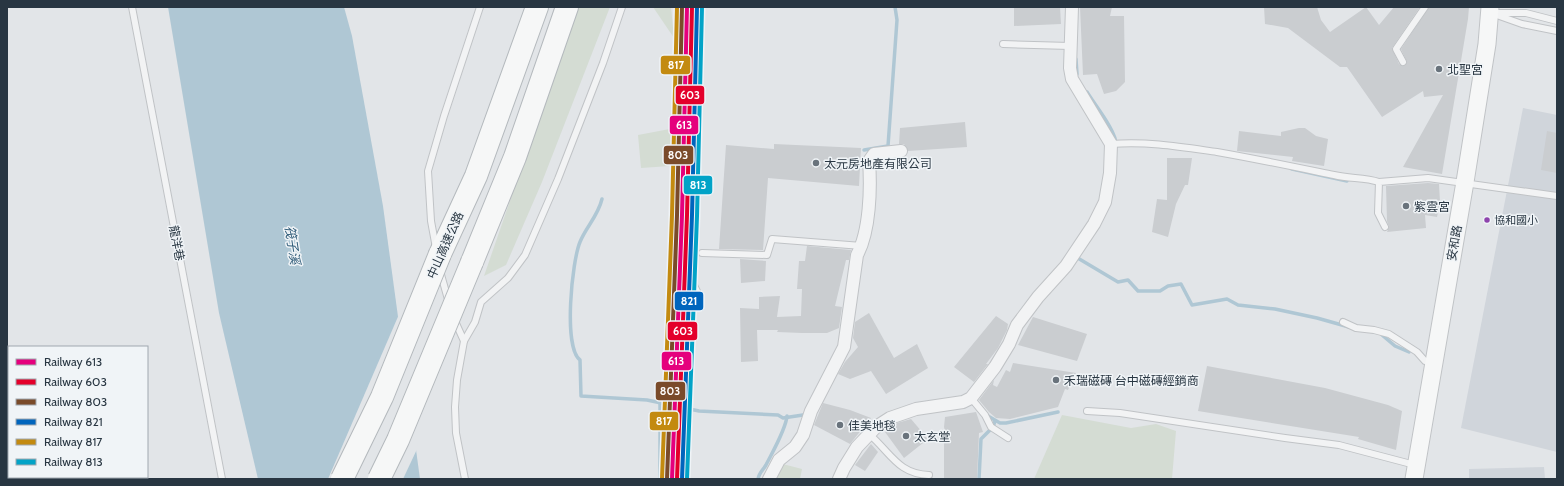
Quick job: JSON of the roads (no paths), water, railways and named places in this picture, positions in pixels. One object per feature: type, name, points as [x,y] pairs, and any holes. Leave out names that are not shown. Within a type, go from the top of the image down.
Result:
[{"type":"highway","name":"中山高速公路","points":[[342,479],[382,397],[440,254],[476,176],[537,7]]},
{"type":"highway","points":[[379,479],[398,440],[515,157],[567,7]]},
{"type":"main road","name":"安和路","points":[[1415,472],[1465,182],[1487,44],[1491,8]]},
{"type":"street","points":[[839,479],[857,447],[869,434],[890,418],[916,409],[963,402],[971,398],[1009,344],[1017,325],[1038,296],[1066,266],[1094,224],[1105,202],[1110,173],[1111,144],[1072,79],[1070,68],[1070,46],[1072,7]]},
{"type":"street","points":[[769,479],[779,460],[796,447],[803,435],[811,411],[844,347],[857,255],[862,246],[871,189],[869,161],[874,154],[901,151]]},
{"type":"lane","name":"龍洋巷","points":[[132,7],[222,479]]},
{"type":"lane","points":[[464,341],[453,317],[439,269],[431,220],[428,171],[444,116],[480,7]]},
{"type":"lane","points":[[465,479],[456,433],[455,407],[457,380],[464,341],[475,322],[481,302],[508,278],[525,255],[558,179],[603,63],[622,7]]},
{"type":"lane","points":[[682,7],[684,67],[682,117],[677,152],[679,235],[690,280],[700,297]]},
{"type":"lane","points":[[1402,62],[1396,49],[1425,7]]},
{"type":"lane","points":[[1491,8],[1526,13],[1557,21]]},
{"type":"lane","points":[[1491,8],[1522,24],[1557,31]]},
{"type":"lane","points":[[1003,44],[1070,46]]},
{"type":"lane","points":[[1111,144],[1131,142],[1164,144],[1274,162],[1350,179],[1367,178],[1379,182],[1419,177],[1465,182],[1557,196]]},
{"type":"lane","points":[[1379,182],[1378,213],[1385,227]]},
{"type":"lane","points":[[702,253],[767,256],[772,239],[862,246]]},
{"type":"lane","points":[[1343,322],[1356,328],[1374,330],[1388,334],[1417,352],[1425,361],[1434,364]]},
{"type":"lane","points":[[971,398],[985,415],[991,428],[1008,438]]},
{"type":"lane","points":[[1087,411],[1120,413],[1339,445],[1415,472]]},
{"type":"lane","points":[[869,434],[905,470],[916,475],[929,475]]},
{"type":"water","name":"筏子溪","points":[[168,7],[344,7],[352,36],[383,206],[420,479],[258,479],[219,313]]},
{"type":"waterway","points":[[864,150],[888,146],[897,20],[895,7]]},
{"type":"waterway","points":[[1076,59],[1077,74]]},
{"type":"waterway","points":[[1087,92],[1113,133],[1116,145]]},
{"type":"waterway","points":[[1292,169],[1347,181]]},
{"type":"waterway","points":[[602,199],[598,211],[580,242],[574,267],[572,284],[570,322],[575,352],[580,360],[581,396],[647,400],[699,411],[778,415],[783,418],[803,415]]},
{"type":"waterway","points":[[1076,257],[1118,282],[1128,280],[1138,291],[1160,291],[1168,286],[1181,284],[1192,305],[1227,299],[1238,305],[1275,309],[1349,327]]},
{"type":"waterway","points":[[1382,335],[1395,346],[1409,352]]},
{"type":"waterway","points":[[660,404],[660,479]]},
{"type":"waterway","points":[[988,416],[1000,423],[1006,423],[1058,412]]},
{"type":"waterway","points":[[758,479],[778,441],[787,416]]},
{"type":"waterway","points":[[979,479],[981,439],[993,427],[995,421]]},
{"type":"rail line","name":"817","points":[[662,479],[672,215],[677,7]]},
{"type":"rail line","name":"803","points":[[667,479],[677,215],[682,7]]},
{"type":"rail line","name":"613","points":[[672,479],[682,215],[687,7]]},
{"type":"rail line","name":"603","points":[[677,479],[687,215],[692,7]]},
{"type":"rail line","name":"821","points":[[682,479],[692,215],[697,7]]},
{"type":"rail line","name":"813","points":[[687,479],[697,216],[702,7]]},
{"type":"place","name":"北聖宮","points":[[1439,69]]},
{"type":"place","name":"太元房地產有限公司","points":[[816,163]]},
{"type":"place","name":"紫雲宮","points":[[1406,206]]},
{"type":"place","name":"協和國小","points":[[1487,220]]},
{"type":"place","name":"禾瑞磁磚 台中磁磚經銷商","points":[[1056,380]]},
{"type":"place","name":"佳美地毯","points":[[840,425]]},
{"type":"place","name":"太玄堂","points":[[906,436]]}]
